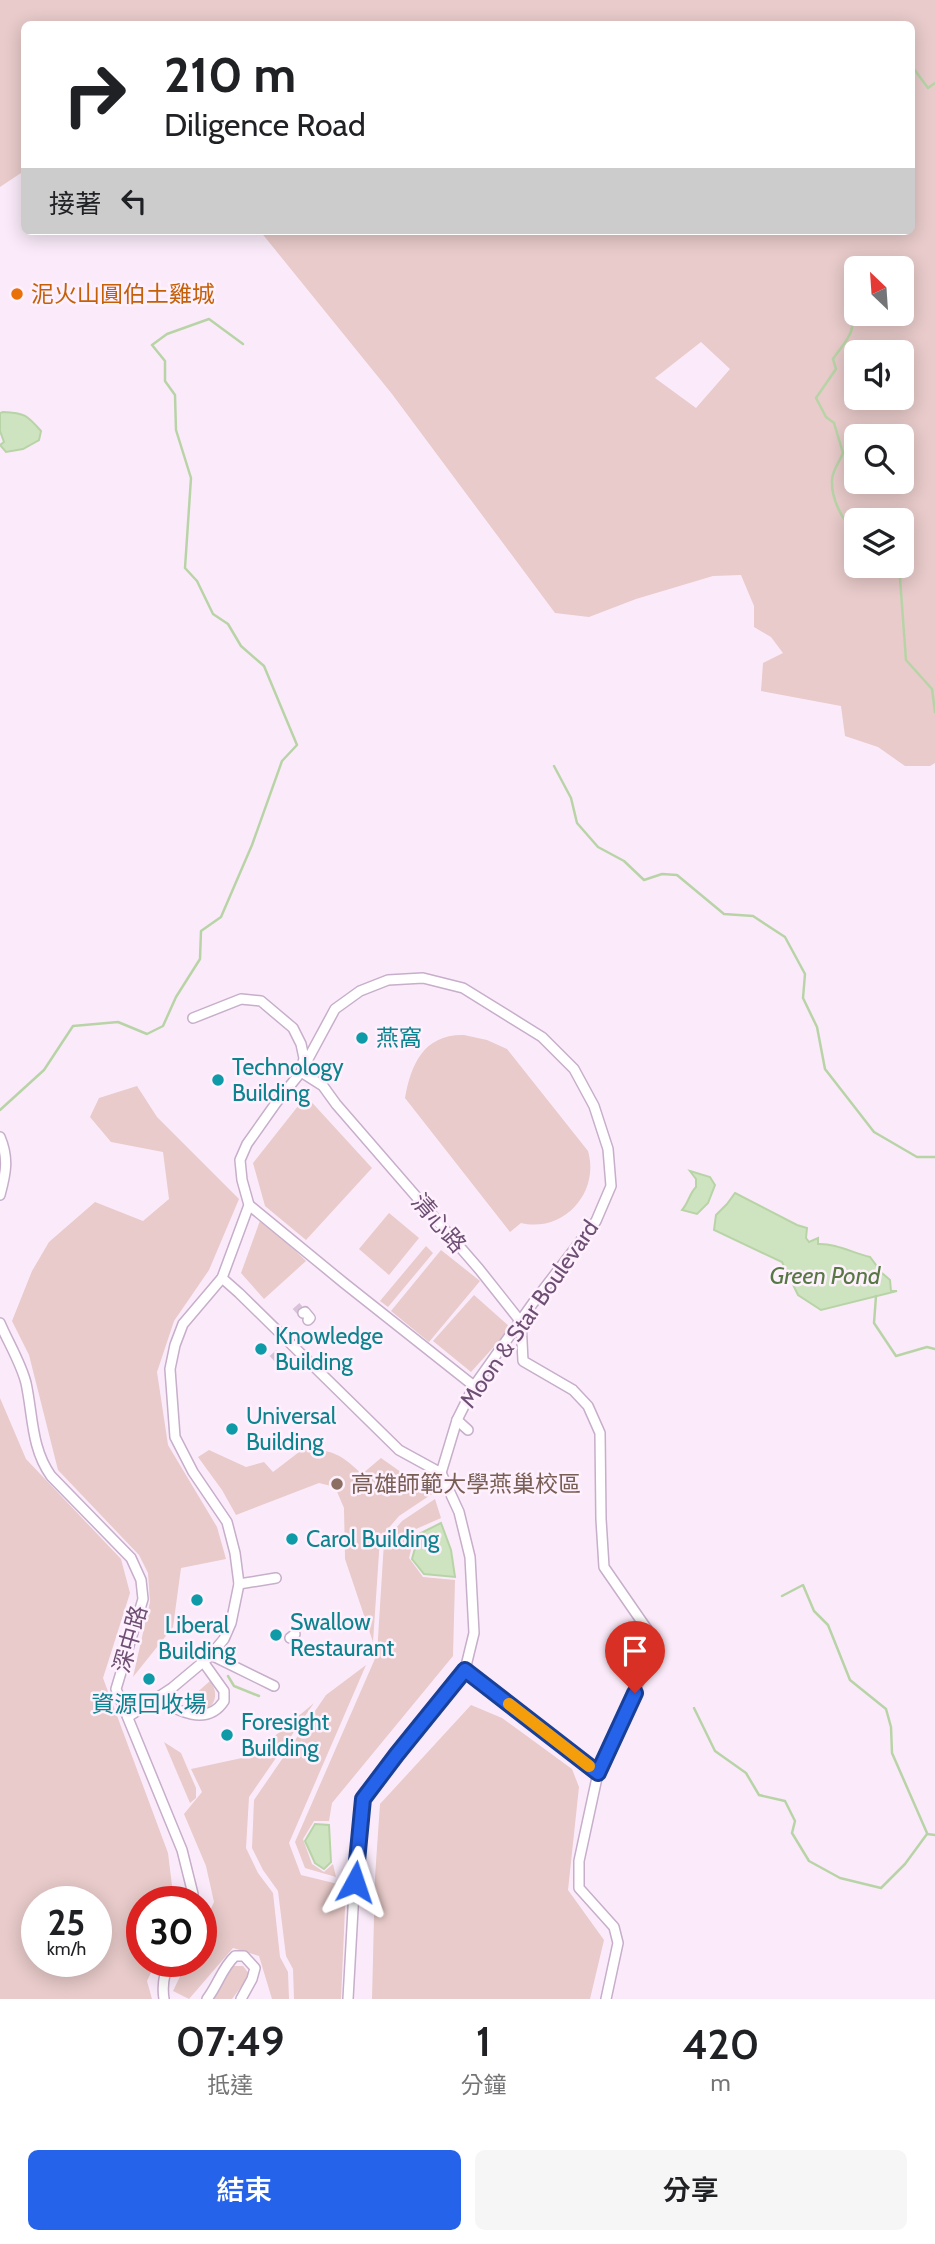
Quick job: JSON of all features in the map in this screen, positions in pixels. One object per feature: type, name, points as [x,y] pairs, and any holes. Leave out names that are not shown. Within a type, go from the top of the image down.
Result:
[{"type":"street","name":"Moon & Star Boulevard","points":[[249,1205],[242,1181],[240,1160],[247,1144],[302,1072],[335,1009],[359,991],[388,980],[423,978],[463,988],[542,1037],[575,1069],[594,1106],[608,1149],[611,1186],[596,1222],[474,1386],[457,1420],[441,1473]]},
{"type":"street","points":[[193,1018],[241,999],[261,1001],[293,1028],[304,1058],[302,1072]]},
{"type":"street","name":"清心路","points":[[302,1072],[323,1086],[521,1322]]},
{"type":"street","points":[[0,1137],[6,1151],[7,1170],[0,1195]]},
{"type":"street","points":[[129,1716],[172,1688],[208,1659],[224,1639],[231,1623],[239,1584],[235,1553],[227,1522],[193,1472],[175,1437],[170,1369],[183,1324],[222,1278],[249,1205],[474,1386]]},
{"type":"street","points":[[222,1278],[399,1450],[441,1473],[459,1512],[470,1557],[474,1633],[465,1670],[363,1799],[348,1999]]},
{"type":"street","points":[[521,1322],[523,1361],[573,1390],[588,1406],[600,1433],[604,1567],[651,1635],[652,1647],[641,1677],[598,1773],[579,1861],[579,1888],[614,1927],[618,1943],[606,1999]]},
{"type":"street","name":"深中路","points":[[0,1323],[25,1381],[31,1424],[43,1464],[51,1476],[131,1558],[141,1580],[143,1599],[116,1689],[182,1850],[191,1886]]},
{"type":"street","points":[[457,1420],[468,1430]]},
{"type":"street","points":[[239,1584],[250,1580],[276,1578]]},
{"type":"street","points":[[208,1659],[274,1686]]},
{"type":"street","points":[[156,1698],[179,1712],[198,1716],[214,1712],[224,1701],[223,1691],[208,1659]]},
{"type":"street","points":[[465,1670],[598,1773]]},
{"type":"street","points":[[207,1999],[226,1965],[235,1955],[244,1956],[255,1968],[241,1999]]},
{"type":"street","points":[[164,1999],[165,1977]]},
{"type":"shaded area","points":[[0,0],[935,0],[935,763],[930,766],[905,766],[878,747],[845,736],[841,706],[761,691],[763,663],[783,653],[771,637],[754,627],[754,606],[741,575],[713,576],[636,599],[589,617],[555,613],[392,394],[263,235],[915,235],[915,21],[21,21],[21,173],[0,187]],"holes":[[[701,342],[730,369],[696,408],[655,378]]]},
{"type":"shaded area","points":[[464,1035],[487,1040],[507,1049],[588,1151],[589,1181],[583,1194],[575,1206],[551,1222],[521,1223],[510,1232],[405,1098],[411,1074],[422,1053],[439,1040]]},
{"type":"shaded area","points":[[137,1086],[157,1117],[239,1199],[209,1270],[174,1321],[157,1372],[168,1445],[217,1527],[226,1559],[181,1568],[173,1627],[133,1677],[150,1602],[148,1573],[139,1555],[58,1470],[29,1355],[12,1321],[32,1271],[49,1242],[95,1202],[143,1221],[169,1199],[163,1152],[111,1142],[90,1117],[99,1098]]},
{"type":"shaded area","points":[[306,1096],[372,1168],[306,1240],[265,1206],[253,1163]]},
{"type":"shaded area","points":[[389,1213],[419,1238],[389,1275],[359,1249]]},
{"type":"shaded area","points":[[261,1218],[306,1261],[264,1299],[241,1273]]},
{"type":"shaded area","points":[[426,1246],[433,1253],[388,1307],[380,1301]]},
{"type":"shaded area","points":[[441,1250],[480,1281],[429,1342],[391,1311]]},
{"type":"shaded area","points":[[474,1295],[511,1328],[471,1372],[433,1341]]},
{"type":"shaded area","points":[[0,1398],[26,1459],[121,1559],[130,1593],[103,1678],[168,1853],[172,1886],[126,1886],[126,1977],[149,1977],[147,1981],[152,1999],[0,1999]]},
{"type":"shaded area","points":[[303,1449],[336,1454],[362,1474],[381,1458],[432,1494],[399,1516],[380,1538],[373,1642],[345,1559],[344,1508],[335,1487],[319,1483],[236,1515],[198,1457],[209,1450],[246,1467],[264,1462],[273,1472]]},
{"type":"shaded area","points":[[435,1499],[441,1518],[416,1529],[409,1558],[423,1577],[455,1580],[453,1656],[332,1803],[329,1821],[314,1821],[303,1839],[312,1864],[324,1872],[333,1864],[336,1877],[305,1868],[295,1842],[377,1654],[384,1542],[402,1521]]},
{"type":"shaded area","points":[[366,1665],[289,1843],[301,1875],[346,1886],[341,1999],[294,1999],[293,1969],[286,1956],[278,1891],[252,1848],[254,1800],[326,1695]]},
{"type":"shaded area","points":[[210,1681],[215,1696],[210,1707],[198,1711],[185,1703]]},
{"type":"shaded area","points":[[314,1703],[249,1797],[246,1848],[258,1873],[273,1893],[280,1957],[288,1972],[289,1999],[272,1999],[259,1956],[233,1948],[217,1967],[217,1886],[210,1886],[206,1866],[184,1814],[202,1792],[191,1769],[251,1756]]},
{"type":"shaded area","points":[[471,1705],[502,1718],[572,1769],[579,1787],[568,1890],[604,1940],[590,1999],[372,1999],[380,1804]]},
{"type":"shaded area","points":[[164,1742],[181,1753],[196,1788],[196,1798],[190,1803]]},
{"type":"shaded area","points":[[233,1966],[243,1966],[250,1975],[232,1999],[211,1999],[224,1982]]},
{"type":"shaded area","points":[[180,1977],[208,1977],[189,1999],[173,1991]]},
{"type":"water","points":[[0,413],[29,418],[41,431],[39,440],[23,449],[6,452],[0,445],[4,442],[0,431]]},
{"type":"water","points":[[690,1171],[710,1177],[715,1185],[708,1203],[697,1214],[682,1210],[696,1187],[696,1179]]},
{"type":"water","name":"Green Pond","points":[[735,1193],[807,1228],[806,1238],[809,1242],[818,1238],[818,1244],[870,1257],[890,1280],[891,1291],[897,1291],[821,1310],[798,1295],[782,1262],[714,1230],[716,1215]]},
{"type":"water","points":[[441,1523],[451,1550],[455,1577],[424,1574],[412,1559],[419,1534]]},
{"type":"water","points":[[315,1824],[329,1825],[331,1862],[324,1869],[315,1863],[305,1841]]},
{"type":"waterway","points":[[915,70],[928,88],[935,83]]},
{"type":"waterway","points":[[0,1110],[44,1070],[73,1026],[118,1022],[147,1034],[163,1026],[176,997],[200,959],[201,931],[221,917],[252,845],[282,761],[297,745],[264,666],[241,646],[228,624],[213,614],[197,581],[185,568],[191,478],[176,430],[175,395],[165,381],[165,361],[152,345],[167,334],[209,319],[243,344]]},
{"type":"waterway","points":[[844,518],[835,501],[832,486],[832,477],[843,453],[834,423],[826,417],[816,398],[836,369],[833,359],[846,341],[852,326]]},
{"type":"waterway","points":[[900,578],[906,660],[932,689],[935,712]]},
{"type":"waterway","points":[[554,766],[571,798],[577,823],[598,847],[624,861],[644,880],[662,874],[677,875],[724,914],[753,916],[785,937],[805,974],[803,998],[817,1027],[825,1069],[874,1132],[917,1157],[935,1157]]},
{"type":"waterway","points":[[876,1296],[874,1323],[896,1356],[927,1347],[935,1349]]},
{"type":"waterway","points":[[782,1596],[803,1585],[814,1611],[828,1625],[850,1680],[886,1709],[891,1727],[892,1753],[927,1833]]},
{"type":"waterway","points":[[228,1676],[234,1686],[259,1696]]},
{"type":"waterway","points":[[694,1708],[715,1751],[746,1773],[759,1795],[785,1801],[795,1821],[792,1833],[809,1861],[840,1878],[881,1888],[905,1864],[927,1834],[935,1835]]},
{"type":"tunnel","points":[[296,1306],[312,1324]]},
{"type":"tunnel","points":[[273,1353],[283,1364]]},
{"type":"slow traffic","points":[[509,1704],[589,1766]]},
{"type":"place","name":"泥火山圓伯土雞城","points":[[17,294]]},
{"type":"place","name":"燕窩","points":[[362,1038]]},
{"type":"place","name":"Technology Building","points":[[218,1080]]},
{"type":"place","name":"Knowledge Building","points":[[261,1349]]},
{"type":"place","name":"Universal Building","points":[[232,1429]]},
{"type":"place","name":"高雄師範大學燕巢校區","points":[[337,1484]]},
{"type":"place","name":"Carol Building","points":[[292,1539]]},
{"type":"place","name":"Liberal Building","points":[[197,1600]]},
{"type":"place","name":"Swallow Restaurant","points":[[276,1635]]},
{"type":"place","name":"資源回收場","points":[[149,1679]]},
{"type":"place","name":"Foresight Building","points":[[227,1735]]},
{"type":"route","points":[[355,1882],[363,1799],[465,1670],[598,1773],[635,1693]]}]
